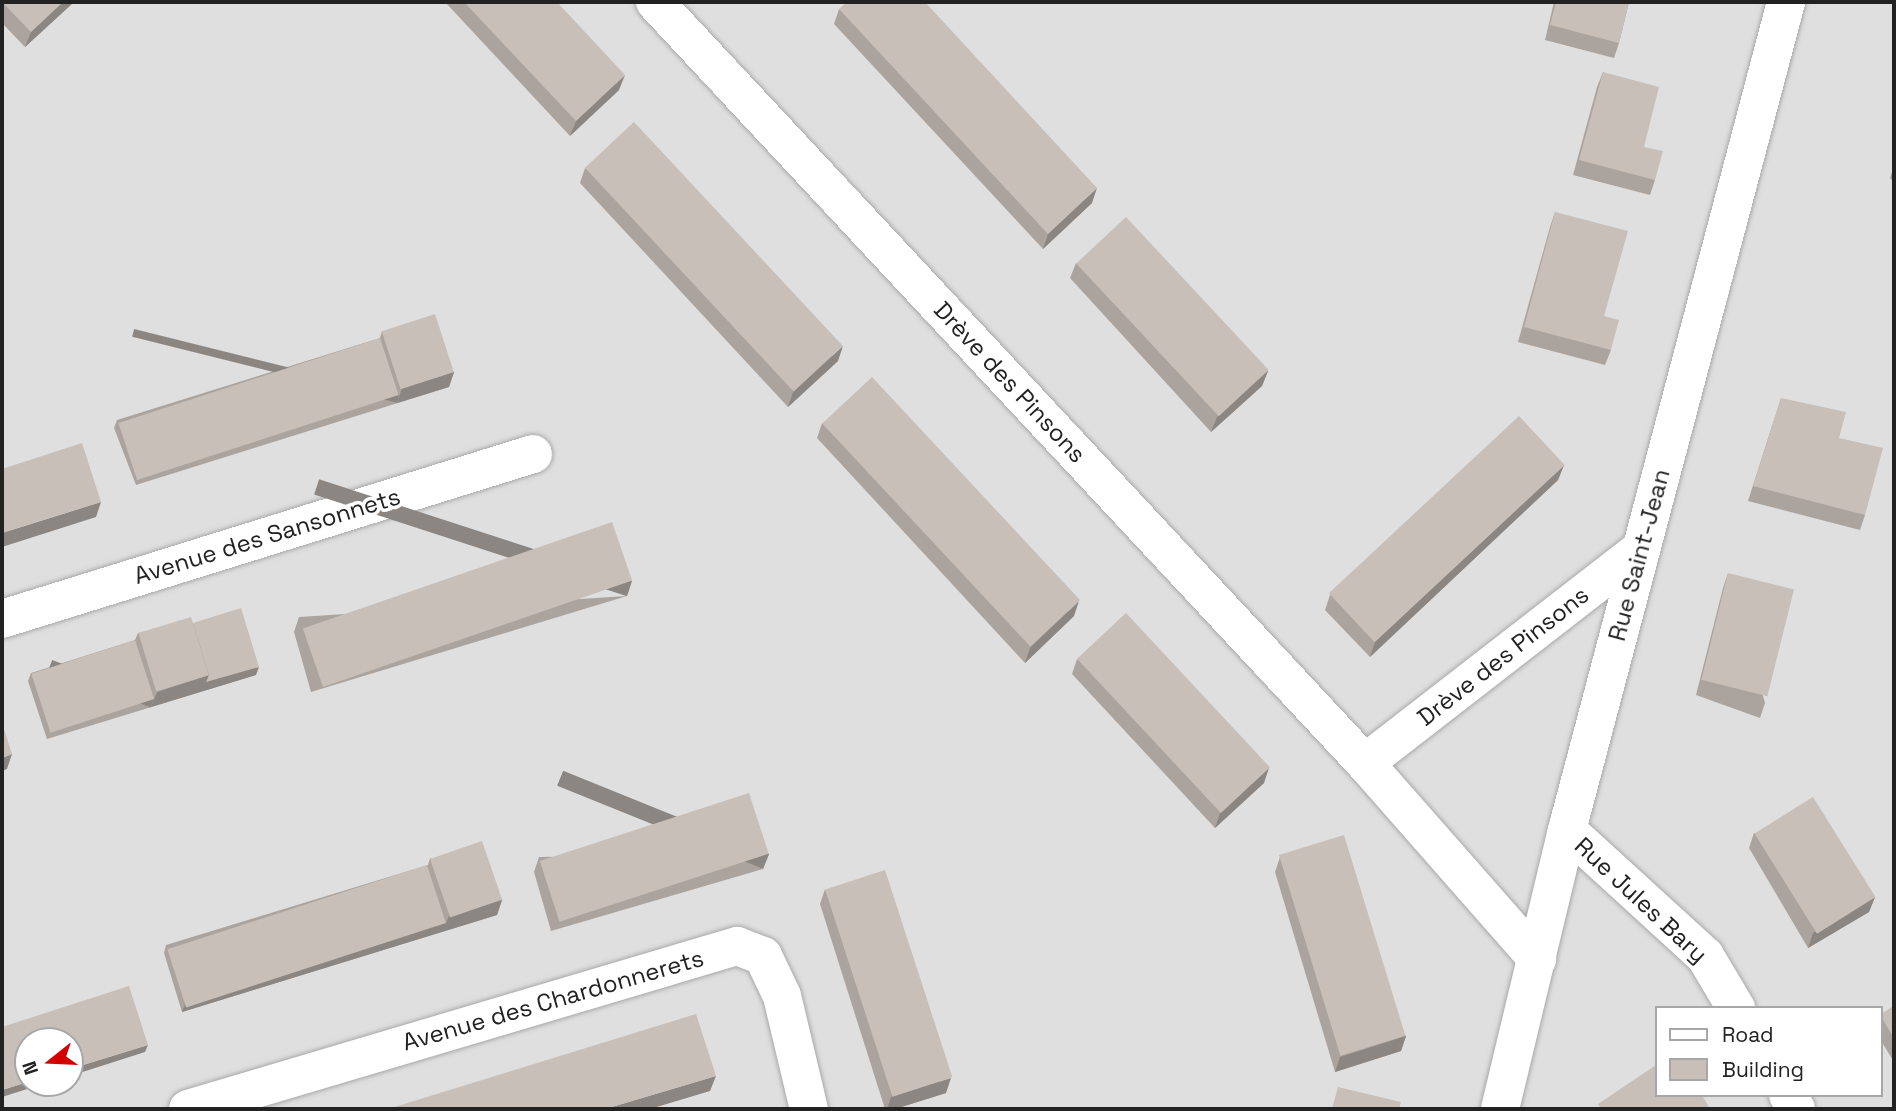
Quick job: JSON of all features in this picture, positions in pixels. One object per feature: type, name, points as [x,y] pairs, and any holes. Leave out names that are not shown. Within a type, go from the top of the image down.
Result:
[{"type":"street","name":"Drève des Pinsons","points":[[655,2],[1365,763],[1537,959]]},
{"type":"street","name":"Rue Saint-Jean","points":[[1500,1109],[1567,830],[1786,2]]},
{"type":"street","name":"Avenue des Sansonnets","points":[[2,619],[533,454]]},
{"type":"street","name":"Drève des Pinsons","points":[[1365,763],[1640,550]]},
{"type":"street","name":"Rue Jules Bary","points":[[1567,830],[1705,956],[1735,1006]]},
{"type":"street","name":"Avenue des Chardonnerets","points":[[188,1109],[279,1096],[737,946],[763,956],[782,996],[809,1109]]},
{"type":"shaded area","points":[[2,2],[1894,2],[1894,1109],[2,1109]]},
{"type":"building","points":[[2,2],[63,2],[31,32]]},
{"type":"building","points":[[464,2],[557,2],[625,75],[576,121]]},
{"type":"building","points":[[847,2],[925,2],[1097,188],[1048,234],[839,9]]},
{"type":"building","points":[[1556,2],[1629,2],[1619,43],[1550,25]]},
{"type":"building","points":[[1603,72],[1659,87],[1644,147],[1663,151],[1655,180],[1579,160]]},
{"type":"building","points":[[634,122],[843,346],[794,391],[585,168]]},
{"type":"building","points":[[1555,212],[1628,231],[1604,316],[1619,320],[1611,350],[1524,327]]},
{"type":"building","points":[[1126,217],[1269,370],[1219,416],[1076,263]]},
{"type":"building","points":[[435,314],[454,372],[401,389],[382,331]]},
{"type":"building","points":[[380,338],[399,395],[137,480],[118,423]]},
{"type":"building","points":[[872,377],[1080,600],[1030,646],[822,423]]},
{"type":"building","points":[[1781,398],[1846,412],[1839,438],[1883,448],[1865,515],[1753,486]]},
{"type":"building","points":[[1519,416],[1565,465],[1375,642],[1329,593]]},
{"type":"building","points":[[82,443],[101,502],[2,533],[2,469]]},
{"type":"building","points":[[612,522],[632,581],[323,687],[303,628]]},
{"type":"building","points":[[1728,573],[1794,589],[1767,696],[1701,680]]},
{"type":"building","points":[[241,608],[259,667],[206,682],[209,675],[193,623]]},
{"type":"building","points":[[1126,613],[1270,767],[1221,813],[1077,659]]},
{"type":"building","points":[[191,617],[209,675],[156,691],[138,633]]},
{"type":"building","points":[[135,640],[154,699],[50,733],[31,674]]},
{"type":"building","points":[[2,723],[12,754],[2,758]]},
{"type":"building","points":[[749,793],[769,854],[560,922],[540,861]]},
{"type":"building","points":[[1813,797],[1876,897],[1817,934],[1754,834]]},
{"type":"building","points":[[1344,835],[1405,1036],[1340,1056],[1279,855]]},
{"type":"building","points":[[482,841],[502,900],[450,918],[430,859]]},
{"type":"building","points":[[427,865],[446,923],[186,1007],[167,949]]},
{"type":"building","points":[[885,870],[952,1077],[892,1097],[825,889]]},
{"type":"building","points":[[129,986],[148,1045],[84,1065],[84,1027],[14,1027],[14,1086],[2,1090],[2,1027]]},
{"type":"building","points":[[1894,1006],[1894,1038],[1882,1018],[1882,1014]]},
{"type":"building","points":[[696,1014],[716,1076],[605,1109],[388,1109]]},
{"type":"building","points":[[1654,1066],[1654,1097],[1703,1097],[1710,1109],[1601,1109],[1598,1104]]},
{"type":"building","points":[[1338,1087],[1401,1102],[1399,1109],[1332,1109]]}]
